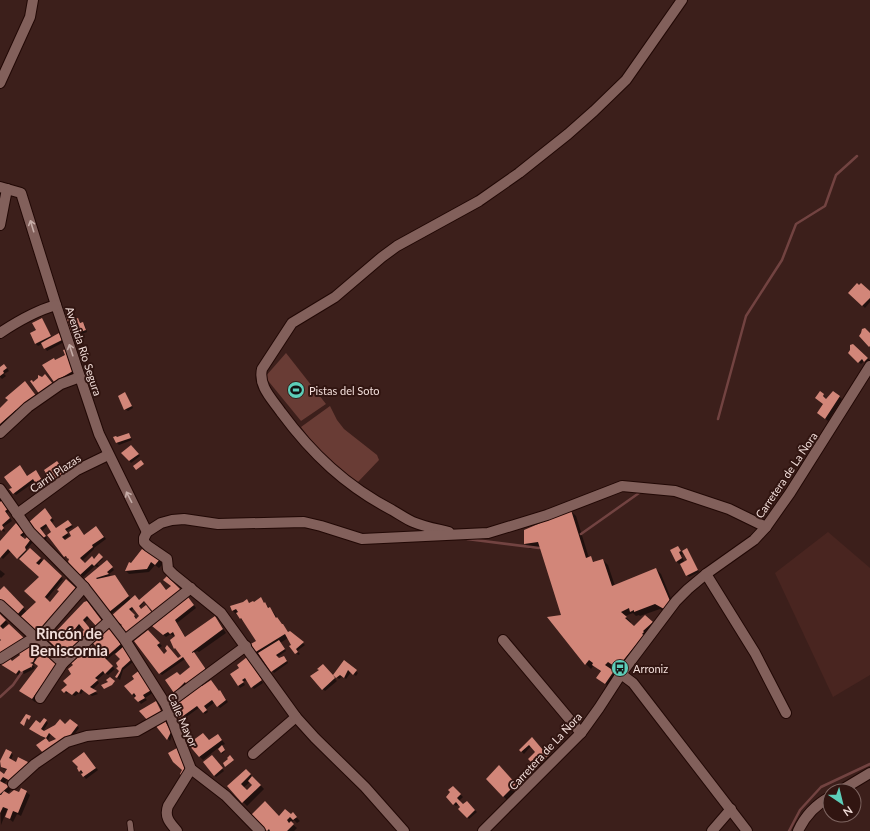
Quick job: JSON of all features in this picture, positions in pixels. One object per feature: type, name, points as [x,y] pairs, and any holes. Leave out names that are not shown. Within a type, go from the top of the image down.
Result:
[{"type":"street","points":[[0,83],[30,17],[33,0]]},
{"type":"street","points":[[458,534],[413,522],[376,502],[348,483],[320,459],[298,434],[263,387],[260,377],[262,369],[292,323],[335,297],[397,246],[479,201],[519,173],[589,116],[626,80],[682,0]]},
{"type":"street","points":[[0,225],[3,188]]},
{"type":"street","name":"Avenida Río Segura","points":[[3,188],[21,193],[99,434],[147,532],[145,534],[144,542],[164,556],[167,559],[171,572],[191,588]]},
{"type":"street","points":[[0,333],[41,309],[56,305]]},
{"type":"street","name":"Carretera de La Ñora","points":[[483,831],[580,733],[599,708],[621,674],[676,601],[706,574],[751,543],[766,527],[790,493],[870,366]]},
{"type":"street","points":[[0,433],[28,407],[61,384],[80,377]]},
{"type":"street","name":"Carril Plazas","points":[[17,514],[77,470],[108,454]]},
{"type":"street","points":[[147,532],[161,523],[184,519],[218,524],[304,522],[362,539],[488,533],[547,515],[622,486],[675,491],[729,509],[766,527]]},
{"type":"street","name":"Calle Mayor","points":[[1,494],[30,532],[84,587],[125,640],[167,709],[191,769]]},
{"type":"street","points":[[706,574],[755,653],[786,713]]},
{"type":"street","points":[[0,659],[36,639],[84,587]]},
{"type":"street","points":[[125,640],[191,588],[221,613],[296,717],[315,738],[365,787],[404,831]]},
{"type":"street","points":[[0,605],[63,663]]},
{"type":"street","points":[[40,698],[63,663],[109,621]]},
{"type":"street","points":[[503,640],[580,733]]},
{"type":"street","points":[[13,784],[35,764],[67,742],[87,736],[130,733],[137,731],[246,646]]},
{"type":"street","points":[[621,674],[633,683],[747,831]]},
{"type":"street","points":[[253,754],[296,717]]},
{"type":"street","points":[[177,831],[167,818],[166,812],[168,806],[191,769],[226,796],[260,831]]},
{"type":"street","points":[[853,783],[870,773]]},
{"type":"street","points":[[798,831],[802,822],[812,809],[822,802]]},
{"type":"street","points":[[712,831],[731,809]]},
{"type":"lane","points":[[130,823],[131,831]]},
{"type":"shaded area","name":"Pistas del Soto","points":[[286,353],[326,404],[301,421],[265,377]]},
{"type":"shaded area","points":[[330,406],[337,420],[344,429],[377,455],[379,460],[357,483],[327,457],[301,427]]},
{"type":"shaded area","points":[[828,532],[870,568],[870,675],[833,697],[775,573]]},
{"type":"building","points":[[857,283],[859,285],[861,283],[870,291],[870,298],[862,306],[848,293]]},
{"type":"building","points":[[71,313],[73,320],[78,318],[80,323],[83,322],[86,330],[71,335],[65,315]]},
{"type":"building","points":[[42,318],[51,336],[35,344],[30,333],[36,330],[32,323]]},
{"type":"building","points":[[865,328],[870,333],[869,347],[859,336],[862,329]]},
{"type":"building","points":[[59,333],[62,340],[44,349],[41,343]]},
{"type":"building","points":[[853,344],[868,358],[864,362],[862,359],[858,363],[848,353],[850,350],[850,345]]},
{"type":"building","points":[[66,349],[69,354],[67,355],[73,371],[54,382],[42,365],[54,358],[55,360],[65,355],[63,350]]},
{"type":"building","points":[[4,364],[7,368],[0,376],[0,367]]},
{"type":"building","points":[[45,374],[53,384],[40,395],[30,381],[32,380],[33,382],[38,378],[38,375],[42,377]]},
{"type":"building","points":[[25,381],[37,397],[18,412],[16,410],[0,424],[0,408],[8,400],[5,398]]},
{"type":"building","points":[[820,391],[824,394],[823,396],[826,399],[833,391],[840,396],[825,419],[817,413],[823,404],[815,398]]},
{"type":"building","points":[[125,392],[132,406],[124,410],[118,396]]},
{"type":"building","points":[[129,433],[131,438],[116,443],[113,437],[117,437]]},
{"type":"building","points":[[131,445],[139,454],[129,461],[121,453]]},
{"type":"building","points":[[141,460],[144,464],[136,470],[133,466]]},
{"type":"building","points":[[57,461],[67,474],[51,485],[44,470]]},
{"type":"building","points":[[20,465],[27,476],[36,470],[43,482],[37,486],[33,479],[13,494],[9,489],[12,488],[4,477]]},
{"type":"building","points":[[2,500],[8,509],[5,511],[10,518],[2,525],[4,528],[1,531],[0,502]]},
{"type":"building","points":[[45,508],[52,518],[50,520],[56,528],[68,520],[72,525],[65,529],[68,533],[62,537],[65,540],[71,536],[69,532],[78,526],[84,535],[96,526],[104,537],[92,545],[93,547],[80,558],[85,563],[92,556],[94,559],[99,553],[103,557],[94,566],[92,564],[80,575],[68,562],[69,559],[66,556],[64,557],[47,535],[51,532],[46,524],[40,528],[46,536],[42,539],[28,523]]},
{"type":"building","points":[[571,510],[586,558],[591,556],[593,562],[603,559],[612,586],[656,568],[670,601],[664,609],[655,604],[634,612],[634,610],[630,612],[629,608],[621,612],[634,626],[645,615],[653,622],[643,631],[644,632],[642,634],[644,635],[617,668],[608,662],[605,665],[614,671],[605,684],[596,678],[601,671],[592,665],[593,663],[589,660],[585,665],[547,617],[561,615],[538,542],[524,544],[524,530]]},
{"type":"building","points":[[16,523],[24,532],[20,535],[25,539],[28,536],[31,539],[25,547],[26,550],[17,559],[8,549],[0,558],[0,541]]},
{"type":"building","points":[[678,546],[681,551],[679,552],[682,558],[676,562],[670,550]]},
{"type":"building","points":[[30,548],[41,558],[36,563],[39,565],[44,559],[62,576],[44,598],[45,597],[50,602],[66,579],[77,589],[36,634],[18,619],[36,602],[24,591],[39,577],[19,559]]},
{"type":"building","points":[[687,548],[698,570],[686,576],[680,564],[687,560],[682,551]]},
{"type":"building","points":[[142,549],[160,559],[155,565],[151,562],[147,569],[125,571],[129,562],[131,563]]},
{"type":"building","points":[[107,560],[113,567],[107,572],[109,574],[96,578],[115,575],[129,596],[108,613],[83,580]]},
{"type":"building","points":[[167,576],[182,591],[154,613],[144,601],[139,606],[141,609],[146,605],[153,614],[124,636],[118,628],[122,625],[118,622],[115,625],[110,617],[135,595],[139,600],[160,582],[166,590],[171,586],[163,580]],"holes":[[[132,607],[139,616],[136,619],[134,616],[135,615],[129,609]]]},
{"type":"building","points":[[4,586],[24,607],[16,616],[0,600],[0,590]]},
{"type":"building","points":[[188,597],[194,605],[175,620],[185,637],[215,616],[223,629],[192,652],[194,652],[205,670],[186,684],[185,682],[174,693],[165,680],[177,672],[180,675],[190,667],[183,657],[159,674],[134,641],[148,630],[160,643],[157,645],[164,654],[167,651],[165,648],[167,645],[178,658],[181,656],[175,648],[174,649],[170,640],[175,636],[173,632],[170,634],[168,632],[163,635],[152,626]]},
{"type":"building","points":[[261,597],[264,603],[265,602],[268,608],[270,607],[276,618],[277,617],[288,632],[290,631],[304,642],[296,649],[298,652],[295,654],[289,646],[291,645],[285,634],[254,653],[249,645],[256,641],[236,613],[238,612],[236,609],[232,611],[230,606],[243,602],[247,599],[249,603],[254,602]]},
{"type":"building","points":[[87,601],[102,621],[97,627],[87,616],[83,620],[92,631],[66,657],[48,640],[84,602]],"holes":[[[79,624],[84,630],[75,640],[73,638],[78,632],[75,629]]]},
{"type":"building","points":[[0,614],[6,620],[0,626]]},
{"type":"building","points":[[9,624],[26,640],[4,655],[2,652],[0,654],[0,626],[3,629]]},
{"type":"building","points":[[109,628],[122,643],[105,658],[113,666],[105,674],[103,671],[95,678],[98,680],[90,687],[97,691],[89,695],[81,689],[79,693],[76,691],[72,695],[66,691],[64,693],[61,690],[67,685],[63,681],[71,674],[68,669],[73,665],[71,663],[75,659],[72,656],[88,641],[96,652],[98,651],[100,654],[107,650],[105,646],[99,650],[92,642]]},
{"type":"building","points":[[279,640],[285,649],[276,655],[279,658],[284,656],[287,661],[271,672],[258,653]]},
{"type":"building","points":[[34,643],[39,648],[33,662],[30,663],[33,664],[31,668],[21,672],[19,670],[16,674],[0,664],[9,657],[12,661],[20,655],[18,652]]},
{"type":"building","points":[[124,646],[133,658],[122,668],[117,678],[115,677],[119,671],[116,668],[118,667],[116,663],[120,659],[115,654]]},
{"type":"building","points":[[45,654],[57,664],[32,699],[19,691],[38,666],[34,663],[39,655],[43,656]]},
{"type":"building","points":[[247,657],[262,680],[251,688],[245,678],[242,680],[244,682],[238,686],[230,674],[239,668],[237,665]]},
{"type":"building","points":[[344,660],[357,670],[353,675],[348,670],[344,678],[340,675],[336,678],[333,675]]},
{"type":"building","points":[[323,664],[335,678],[322,690],[310,676],[319,670],[317,669]]},
{"type":"building","points":[[141,669],[153,689],[143,695],[145,698],[138,702],[134,698],[136,696],[134,693],[132,695],[124,686],[134,679],[132,676]]},
{"type":"building","points":[[110,677],[115,681],[112,685],[104,689],[101,685],[108,682],[106,680]]},
{"type":"building","points":[[211,680],[226,700],[217,707],[212,700],[204,706],[207,710],[203,713],[197,706],[179,719],[171,708],[200,685],[202,686]]},
{"type":"building","points":[[156,701],[161,711],[149,722],[139,711]]},
{"type":"building","points":[[26,714],[31,716],[29,720],[27,718],[24,726],[20,723]]},
{"type":"building","points":[[44,718],[47,720],[41,729],[44,731],[55,725],[60,719],[65,724],[70,719],[78,725],[69,737],[43,753],[36,745],[46,738],[29,729],[36,720],[40,723]],"holes":[[[49,733],[56,739],[49,742],[46,738]]]},
{"type":"building","points":[[164,719],[171,732],[167,740],[155,725]]},
{"type":"building","points":[[203,733],[209,740],[218,734],[222,740],[199,757],[188,744]]},
{"type":"building","points":[[532,737],[548,756],[536,767],[528,759],[535,752],[529,745],[521,752],[519,750]]},
{"type":"building","points":[[222,745],[225,750],[221,753],[218,749]]},
{"type":"building","points":[[177,748],[185,768],[182,776],[180,774],[182,770],[173,762],[168,753]]},
{"type":"building","points":[[6,749],[12,752],[9,758],[16,762],[18,757],[28,762],[23,772],[20,771],[12,782],[3,777],[0,781],[0,771],[4,774],[7,769],[1,767],[0,761]]},
{"type":"building","points":[[84,752],[96,768],[83,777],[81,770],[79,772],[78,767],[72,761]]},
{"type":"building","points":[[212,755],[223,768],[214,776],[203,762]]},
{"type":"building","points":[[230,755],[234,760],[225,767],[223,763]]},
{"type":"building","points":[[499,765],[516,784],[503,797],[486,779]]},
{"type":"building","points":[[246,769],[251,774],[241,784],[247,790],[252,785],[248,781],[252,776],[261,785],[242,803],[227,786]]},
{"type":"building","points":[[0,781],[9,786],[0,794]]},
{"type":"building","points":[[453,786],[461,794],[457,798],[463,804],[467,801],[475,810],[467,818],[458,809],[460,807],[456,802],[453,805],[446,797],[450,792],[448,790]]},
{"type":"building","points":[[21,788],[27,791],[18,813],[13,811],[10,819],[5,817],[8,809],[3,807],[0,813],[0,795],[4,791],[9,794],[14,790],[19,792]]},
{"type":"building","points":[[265,801],[279,816],[285,809],[291,814],[293,812],[297,817],[293,820],[290,817],[287,820],[289,823],[291,821],[294,824],[287,831],[270,831],[269,829],[267,831],[251,815]]},
{"type":"waterway","points":[[718,419],[746,316],[782,260],[796,224],[825,206],[836,175],[857,156]]},
{"type":"waterway","points":[[581,534],[639,493]]},
{"type":"waterway","points":[[467,539],[539,548]]},
{"type":"waterway","points":[[0,697],[13,685],[22,672]]},
{"type":"waterway","points":[[789,831],[800,810],[821,787],[870,764]]},
{"type":"place","name":"Pistas del Soto","points":[[296,390]]},
{"type":"place","name":"Arroniz","points":[[620,668]]},
{"type":"district","name":"Rincón de Beniscornia","points":[[69,642]]}]
